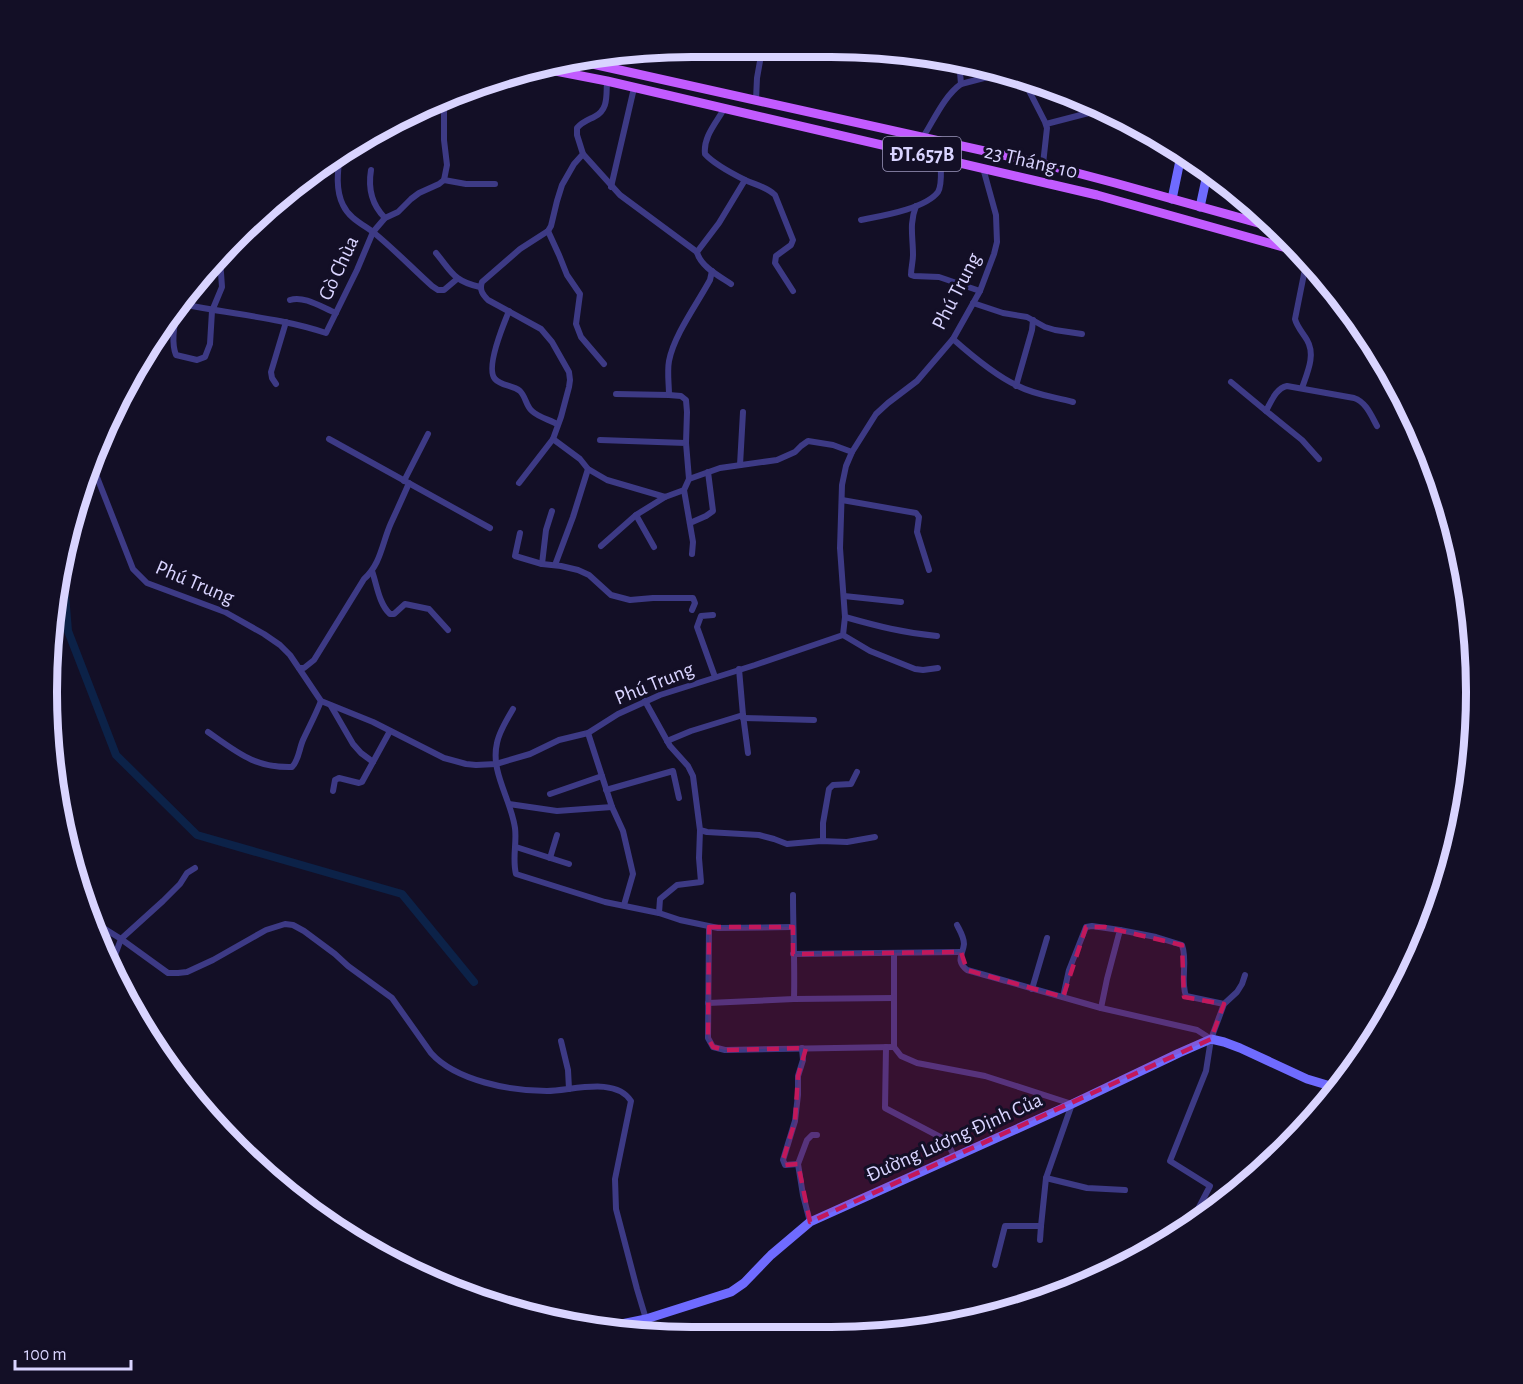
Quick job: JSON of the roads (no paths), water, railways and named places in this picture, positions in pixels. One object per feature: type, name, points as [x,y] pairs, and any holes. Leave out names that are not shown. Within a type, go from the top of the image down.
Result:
[{"type":"main road","name":"23 Tháng 10","points":[[595,64],[1043,164],[1259,223]]},
{"type":"main road","name":"23 Tháng 10","points":[[558,71],[1097,195],[1284,247]]},
{"type":"main road","points":[[753,116],[756,100]]},
{"type":"main road","points":[[1168,215],[1172,199]]},
{"type":"main road","points":[[1196,223],[1200,207]]},
{"type":"street","points":[[756,100],[761,57]]},
{"type":"street","points":[[960,70],[961,84]]},
{"type":"street","points":[[922,137],[949,94],[961,84],[988,77]]},
{"type":"street","points":[[607,81],[606,103],[603,112],[577,128],[583,154],[611,187],[630,204],[697,252],[698,258],[730,284]]},
{"type":"street","points":[[611,187],[634,88]]},
{"type":"street","points":[[1028,89],[1047,128],[1043,164]]},
{"type":"street","points":[[444,107],[447,165],[444,180],[466,184],[495,184]]},
{"type":"street","points":[[724,109],[706,138],[705,154],[709,159],[775,195],[793,240],[776,256],[776,263],[793,291]]},
{"type":"street","points":[[1046,124],[1091,112]]},
{"type":"street","points":[[519,483],[553,439],[569,387],[569,372],[544,332],[488,300],[482,294],[480,287],[482,282],[520,249],[548,231],[562,186],[574,164],[583,154]]},
{"type":"street","points":[[861,220],[900,212],[916,206],[938,192],[941,158]]},
{"type":"street","points":[[1172,199],[1180,161]]},
{"type":"street","points":[[339,164],[338,186],[343,204],[351,216],[373,232],[438,290],[444,290],[457,279]]},
{"type":"street","name":"Phú Trung","points":[[96,474],[133,569],[147,583],[225,612],[280,645],[321,701],[456,762],[476,765],[496,764],[530,754],[559,740],[588,733],[618,714],[645,701],[843,634],[845,617],[840,548],[843,477],[852,452],[876,414],[917,381],[953,339],[980,291],[997,242],[996,215],[983,168]]},
{"type":"street","points":[[371,170],[369,182],[372,197],[377,209],[385,218]]},
{"type":"street","points":[[1200,207],[1206,179]]},
{"type":"street","name":"Gò Chùa","points":[[188,305],[285,322],[326,333],[373,232],[385,218],[398,212],[419,193],[444,180]]},
{"type":"street","points":[[697,252],[719,223],[745,180]]},
{"type":"street","points":[[916,206],[913,213],[911,236],[913,258],[911,275],[939,277],[980,291]]},
{"type":"street","points":[[548,231],[567,275],[580,294],[576,324],[581,337],[604,364]]},
{"type":"street","points":[[436,253],[457,279],[480,287]]},
{"type":"street","points":[[175,323],[173,342],[176,355],[197,360],[205,357],[210,344],[212,311],[222,287],[221,267]]},
{"type":"street","points":[[1302,388],[1312,353],[1310,344],[1296,325],[1295,319],[1305,270]]},
{"type":"street","points":[[669,395],[668,372],[672,349],[710,280],[712,271]]},
{"type":"street","points":[[290,300],[302,299],[336,313]]},
{"type":"street","points":[[973,303],[1003,313],[1027,317],[1055,330],[1082,334]]},
{"type":"street","points":[[509,311],[491,367],[492,375],[495,380],[517,389],[532,412],[557,424]]},
{"type":"street","points":[[1016,386],[1033,320]]},
{"type":"street","points":[[276,384],[272,378],[272,366],[279,350],[285,322]]},
{"type":"street","points":[[953,339],[976,359],[1016,386],[1073,402]]},
{"type":"street","points":[[1231,382],[1294,432],[1319,459]]},
{"type":"street","points":[[1266,411],[1282,387],[1302,388],[1361,400],[1377,426]]},
{"type":"street","points":[[616,394],[681,396],[686,400],[689,479],[684,490],[693,542],[692,554]]},
{"type":"street","points":[[740,465],[743,412]]},
{"type":"street","points":[[299,668],[304,668],[314,660],[364,579],[372,571],[428,434]]},
{"type":"street","points":[[329,439],[490,528]]},
{"type":"street","points":[[553,439],[580,459],[588,469],[607,480],[665,497]]},
{"type":"street","points":[[600,440],[686,443]]},
{"type":"street","points":[[689,479],[720,468],[777,460],[795,452],[808,441],[832,445],[852,452]]},
{"type":"street","points":[[555,566],[588,469]]},
{"type":"street","points":[[690,523],[713,511],[708,472]]},
{"type":"street","points":[[601,546],[636,515],[665,497],[684,490]]},
{"type":"street","points":[[842,500],[916,513],[919,516],[918,539],[929,570]]},
{"type":"street","points":[[542,564],[546,531],[552,511]]},
{"type":"street","points":[[636,515],[654,547]]},
{"type":"street","points":[[520,533],[515,556],[542,564],[578,570],[589,575],[612,595],[630,600],[693,598],[695,603],[692,610]]},
{"type":"street","points":[[372,571],[387,612],[394,614],[405,604],[426,608],[448,630]]},
{"type":"street","points":[[844,596],[901,602]]},
{"type":"street","points":[[714,615],[700,616],[697,627],[715,677]]},
{"type":"street","points":[[845,617],[908,633],[937,636]]},
{"type":"street","points":[[843,634],[870,651],[915,669],[938,668]]},
{"type":"street","points":[[739,669],[748,753]]},
{"type":"street","points":[[208,732],[252,761],[266,766],[292,766],[297,762],[302,742],[321,701]]},
{"type":"street","points":[[645,701],[667,741],[688,766],[693,776],[700,830],[701,882],[677,885],[660,899],[659,914]]},
{"type":"street","points":[[331,706],[353,744],[373,762]]},
{"type":"street","points":[[513,710],[497,741],[496,764],[515,829],[514,867],[516,874],[605,902],[709,927],[793,927]]},
{"type":"street","points":[[667,741],[691,731],[743,717],[814,720]]},
{"type":"street","points":[[333,791],[335,780],[339,778],[362,782],[390,731]]},
{"type":"street","points":[[588,733],[612,807],[623,831],[633,874],[624,905]]},
{"type":"street","points":[[606,790],[673,771],[679,798]]},
{"type":"street","points":[[823,841],[824,817],[830,789],[833,785],[851,784],[857,772]]},
{"type":"street","points":[[550,794],[602,776]]},
{"type":"street","points":[[509,804],[556,811],[612,807]]},
{"type":"street","points":[[700,830],[759,835],[786,843],[847,842],[875,837]]},
{"type":"street","points":[[550,858],[557,835]]},
{"type":"street","points":[[516,847],[569,864]]},
{"type":"street","points":[[115,956],[121,939],[180,884],[187,873],[195,868]]},
{"type":"street","points":[[793,895],[794,999]]},
{"type":"street","points":[[102,927],[168,973],[178,973],[187,972],[213,960],[266,930],[285,924],[293,925],[392,998],[423,1044],[437,1060],[460,1073],[505,1087],[548,1091],[587,1087],[609,1088],[621,1091],[628,1096],[631,1101],[615,1179],[616,1209],[646,1319]]},
{"type":"street","points":[[957,925],[964,945],[960,959],[967,970],[1101,1008],[1197,1030],[1211,1039],[1240,1048],[1306,1079],[1329,1086]]},
{"type":"street","points":[[1063,997],[1072,961],[1086,927],[1092,926],[1120,930],[1182,945],[1186,996],[1224,1004]]},
{"type":"street","points":[[709,927],[708,1038],[713,1047],[725,1050],[894,1047]]},
{"type":"street","points":[[1101,1008],[1120,930]]},
{"type":"street","points":[[1032,989],[1047,938]]},
{"type":"street","points":[[793,954],[961,952]]},
{"type":"street","points":[[894,954],[894,1047],[901,1056],[917,1063],[985,1076],[1072,1104],[1046,1178],[1040,1240]]},
{"type":"street","points":[[1197,1211],[1209,1186],[1170,1161],[1206,1071],[1211,1039],[1224,1004],[1237,992],[1245,975]]},
{"type":"street","points":[[708,1003],[894,998]]},
{"type":"street","name":"Đường Lương Định Của","points":[[624,1323],[646,1319],[731,1292],[744,1283],[771,1255],[810,1222],[1211,1039]]},
{"type":"street","points":[[561,1041],[568,1070],[569,1089]]},
{"type":"street","points":[[886,1047],[885,1108],[946,1140],[954,1156]]},
{"type":"street","points":[[798,1164],[785,1165],[783,1160],[795,1120],[798,1076],[803,1060],[802,1048]]},
{"type":"street","points":[[810,1222],[798,1164],[807,1140],[812,1135],[817,1135]]},
{"type":"street","points":[[1046,1178],[1087,1188],[1125,1190]]},
{"type":"street","points":[[995,1265],[1005,1226],[1041,1226]]},
{"type":"waterway","points":[[65,592],[68,631],[116,755],[197,835],[402,894],[474,982]]}]
